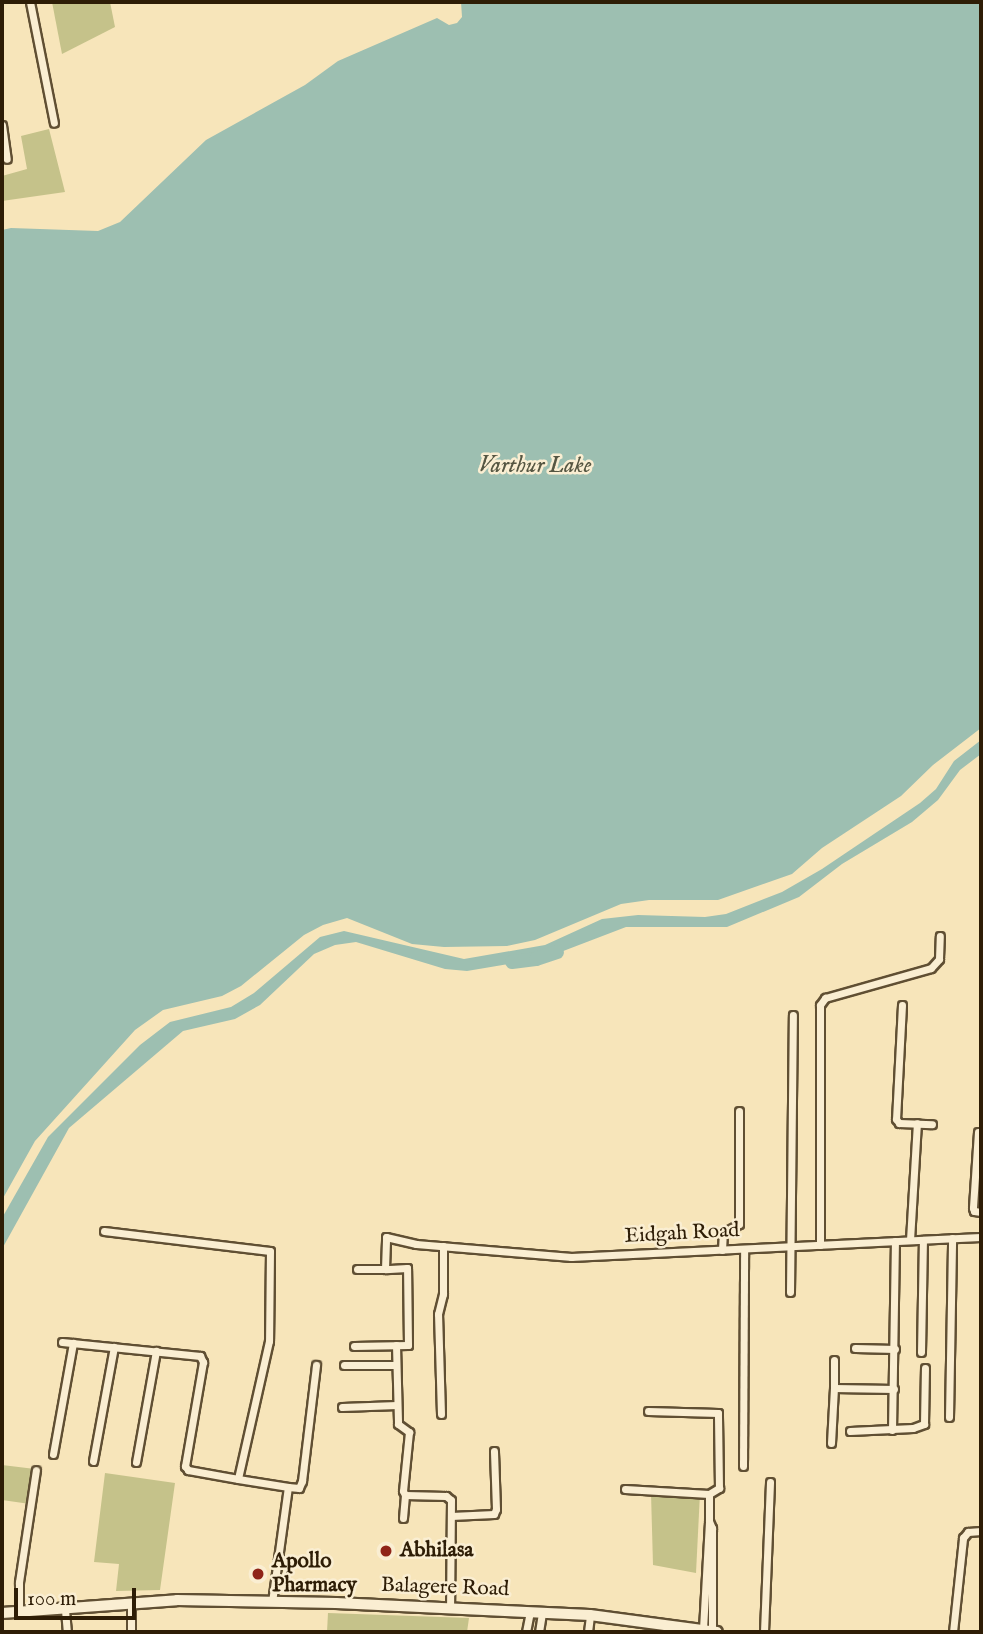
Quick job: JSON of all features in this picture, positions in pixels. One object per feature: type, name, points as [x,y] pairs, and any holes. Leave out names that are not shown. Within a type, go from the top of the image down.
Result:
[{"type":"street","points":[[30,2],[54,123]]},
{"type":"street","points":[[2,125],[7,159]]},
{"type":"street","points":[[820,1245],[820,1005],[825,998],[931,968],[939,958],[940,936]]},
{"type":"street","points":[[902,1005],[896,1119],[900,1123],[932,1124]]},
{"type":"street","points":[[790,1292],[793,1015]]},
{"type":"street","points":[[722,1250],[721,1236],[739,1224],[739,1111]]},
{"type":"street","points":[[910,1240],[917,1123]]},
{"type":"street","points":[[978,1132],[973,1208],[981,1212]]},
{"type":"street","points":[[104,1231],[270,1251],[269,1341],[238,1479]]},
{"type":"street","name":"Eidgah Road","points":[[385,1269],[386,1237],[443,1246],[571,1257],[981,1237]]},
{"type":"street","points":[[949,1417],[952,1238]]},
{"type":"street","points":[[921,1352],[923,1240]]},
{"type":"street","points":[[892,1430],[895,1241]]},
{"type":"street","points":[[441,1414],[438,1314],[443,1294],[443,1246]]},
{"type":"street","points":[[743,1466],[744,1249]]},
{"type":"street","points":[[354,1346],[408,1345],[407,1268],[357,1269]]},
{"type":"street","points":[[62,1342],[196,1355],[202,1359],[186,1456],[188,1470],[288,1487],[301,1486],[316,1365]]},
{"type":"street","points":[[53,1454],[73,1343]]},
{"type":"street","points":[[396,1345],[398,1424],[408,1432],[403,1518]]},
{"type":"street","points":[[93,1461],[114,1347]]},
{"type":"street","points":[[855,1348],[895,1349]]},
{"type":"street","points":[[136,1462],[156,1351]]},
{"type":"street","points":[[831,1443],[834,1360]]},
{"type":"street","points":[[344,1365],[396,1365]]},
{"type":"street","points":[[850,1431],[892,1430],[923,1424],[925,1368]]},
{"type":"street","points":[[834,1388],[894,1389]]},
{"type":"street","points":[[342,1407],[397,1405]]},
{"type":"street","points":[[625,1489],[709,1494],[719,1488],[718,1413],[648,1411]]},
{"type":"street","points":[[451,1516],[494,1514],[494,1451]]},
{"type":"street","points":[[19,1613],[19,1582],[36,1470]]},
{"type":"street","points":[[764,1632],[770,1482]]},
{"type":"street","points":[[272,1602],[288,1487]]},
{"type":"street","points":[[709,1494],[709,1521],[712,1528],[710,1631]]},
{"type":"street","points":[[405,1495],[446,1496],[451,1500],[450,1608]]},
{"type":"street","points":[[953,1632],[963,1538],[968,1532],[981,1531]]},
{"type":"street","name":"Balagere Road","points":[[2,1613],[177,1601],[272,1602],[530,1611],[590,1615],[710,1631]]},
{"type":"street","points":[[131,1604],[131,1632]]},
{"type":"street","points":[[65,1610],[67,1632]]},
{"type":"street","points":[[526,1632],[530,1611]]},
{"type":"street","points":[[539,1632],[542,1612]]},
{"type":"street","points":[[588,1632],[590,1615]]},
{"type":"shaded area","points":[[52,2],[110,2],[115,27],[62,54]]},
{"type":"shaded area","points":[[49,129],[65,192],[2,201],[2,176],[27,169],[21,136]]},
{"type":"shaded area","points":[[2,1465],[35,1469],[30,1504],[2,1500]]},
{"type":"shaded area","points":[[105,1473],[175,1483],[160,1590],[116,1591],[119,1564],[94,1562]]},
{"type":"shaded area","points":[[651,1493],[700,1493],[696,1573],[653,1565]]},
{"type":"shaded area","points":[[328,1613],[469,1618],[467,1632],[327,1632]]},
{"type":"water","name":"Varthur Lake","points":[[461,2],[981,2],[981,728],[933,765],[901,796],[822,848],[792,874],[718,900],[649,900],[621,904],[535,940],[507,946],[444,947],[412,944],[347,918],[323,925],[304,935],[241,986],[222,996],[163,1010],[135,1030],[35,1141],[2,1200],[2,230],[98,231],[120,222],[206,140],[305,85],[338,61],[437,18],[449,25],[457,23],[462,17]]},
{"type":"water","points":[[981,740],[981,754],[960,770],[938,800],[912,822],[842,864],[799,897],[727,927],[626,927],[545,958],[467,971],[445,969],[356,942],[335,945],[314,954],[260,1005],[235,1019],[183,1031],[69,1128],[2,1249],[2,1218],[48,1137],[140,1045],[170,1022],[231,1007],[254,993],[320,937],[344,931],[464,959],[545,945],[602,919],[638,915],[705,917],[726,914],[782,892],[822,869],[920,803],[936,789],[954,761]]},
{"type":"waterway","points":[[512,962],[536,959],[557,952]]},
{"type":"place","name":"Abhilasa","points":[[386,1551]]},
{"type":"place","name":"Apollo Pharmacy","points":[[258,1574]]}]
